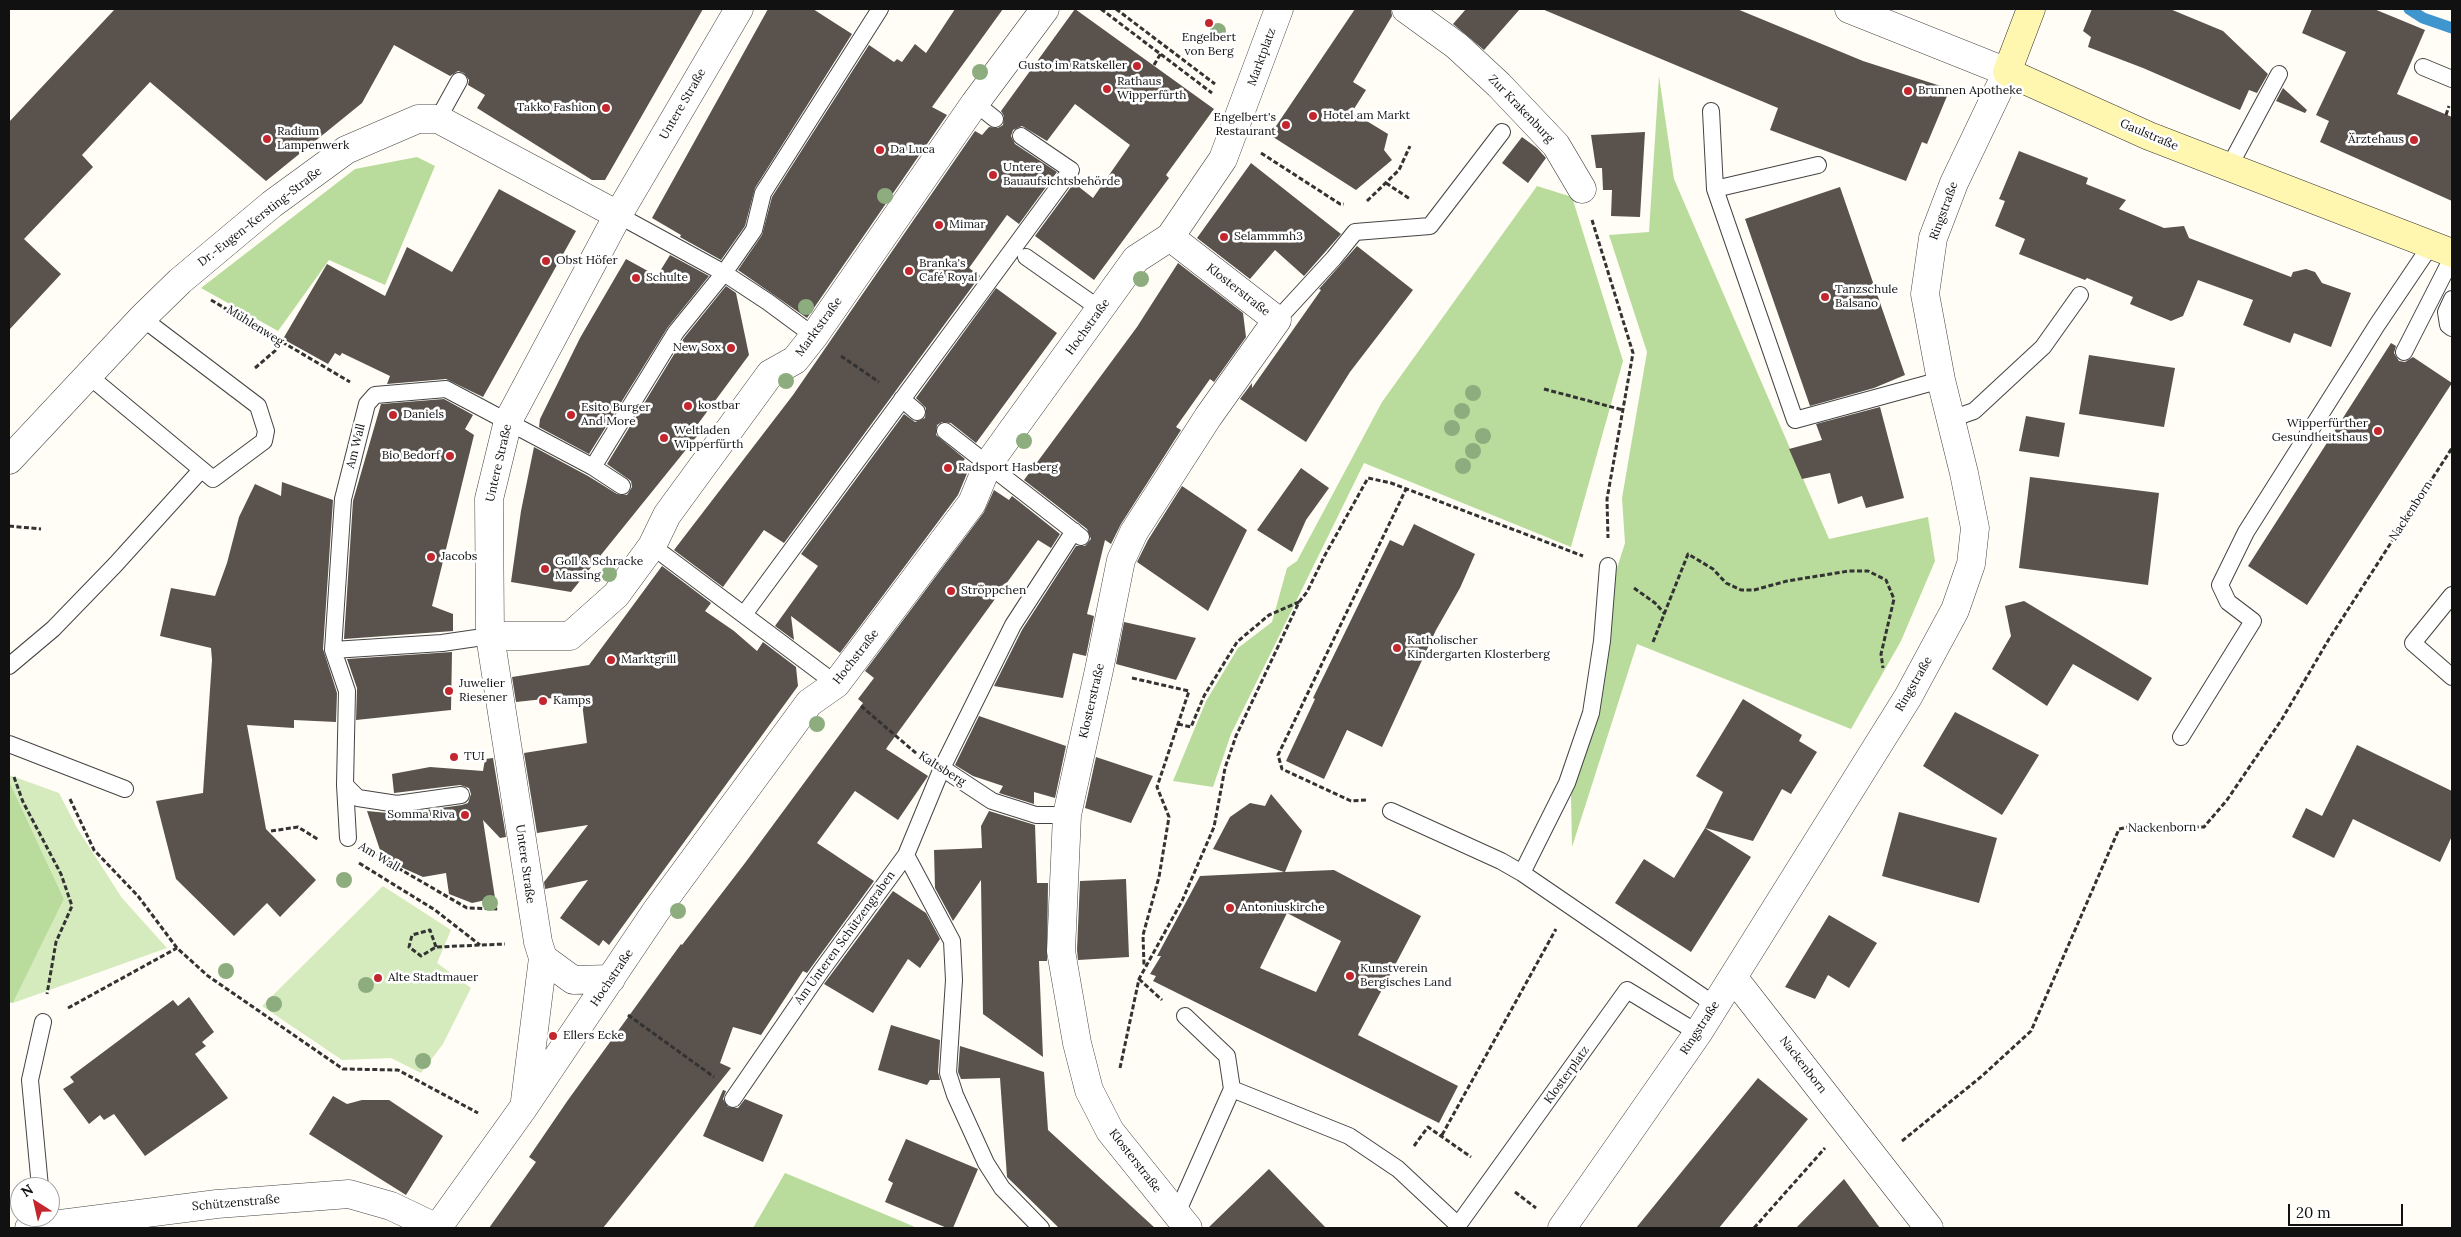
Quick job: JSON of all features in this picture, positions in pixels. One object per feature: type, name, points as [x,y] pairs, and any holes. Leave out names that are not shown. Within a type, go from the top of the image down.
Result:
[{"type":"main road","points":[[2007,72],[2031,9]]},
{"type":"main road","name":"Gaulstraße","points":[[2007,72],[2149,136],[2445,252]]},
{"type":"street","name":"Untere Straße","points":[[524,1107],[541,950],[532,910],[490,636],[489,499],[508,421],[618,215],[739,9]]},
{"type":"street","name":"Marktstraße","points":[[490,636],[570,636],[616,594],[652,546],[666,515],[770,374],[795,360],[985,111],[1046,9]]},
{"type":"street","name":"Marktplatz","points":[[1244,106],[1279,9]]},
{"type":"street","name":"Zur Krakenburg","points":[[1406,9],[1457,46],[1499,85],[1556,145],[1582,189]]},
{"type":"street","name":"Gaulstraße","points":[[1849,9],[2007,72]]},
{"type":"street","name":"Ringstraße","points":[[1562,1228],[1698,1033],[1908,696],[1955,610],[1972,564],[1975,528],[1941,380],[1925,294],[1933,238],[1954,183],[2007,72]]},
{"type":"street","name":"Hochstraße","points":[[438,1228],[524,1107],[656,911],[810,703],[836,684],[972,503],[988,464],[1136,259],[1170,237],[1222,159],[1244,106]]},
{"type":"street","name":"Dr.-Eugen-Kersting-Straße","points":[[9,460],[180,280],[272,204],[346,150],[418,119],[438,119]]},
{"type":"street","points":[[438,119],[618,215]]},
{"type":"street","name":"Klosterstraße","points":[[1170,237],[1277,320],[1208,418],[1134,532],[1121,560],[1067,815],[1061,951],[1077,1043],[1089,1090],[1110,1131],[1183,1221]]},
{"type":"street","points":[[541,950],[573,980],[611,979]]},
{"type":"street","name":"Nackenborn","points":[[1733,977],[1929,1228]]},
{"type":"street","name":"Schützenstraße","points":[[60,1222],[217,1204],[349,1194],[391,1206],[438,1228]]},
{"type":"lane","points":[[593,466],[676,332],[724,273],[754,230],[762,193],[880,9]]},
{"type":"lane","points":[[2423,67],[2452,79]]},
{"type":"lane","points":[[2229,167],[2280,74]]},
{"type":"lane","points":[[438,119],[459,80]]},
{"type":"lane","points":[[1711,111],[1715,189],[1795,420],[1941,380]]},
{"type":"lane","points":[[1277,320],[1334,258],[1355,232],[1430,226],[1502,132]]},
{"type":"lane","points":[[745,613],[1071,170],[1021,136]]},
{"type":"lane","points":[[1715,189],[1818,165]]},
{"type":"lane","points":[[618,215],[724,273],[814,336]]},
{"type":"lane","points":[[2404,352],[2445,252]]},
{"type":"lane","points":[[2182,737],[2253,621],[2228,602],[2220,585],[2246,532],[2377,325],[2445,252]]},
{"type":"lane","points":[[1026,257],[1100,309]]},
{"type":"lane","points":[[1951,419],[1974,411],[2043,347],[2080,295]]},
{"type":"lane","points":[[2452,299],[2446,312],[2448,325],[2452,328]]},
{"type":"lane","points":[[89,376],[213,479],[264,440],[266,431],[258,406],[142,318]]},
{"type":"lane","name":"Am Wall","points":[[348,838],[345,784],[346,691],[332,650],[343,499],[367,404],[375,395],[446,389],[508,421]]},
{"type":"lane","points":[[902,399],[917,412]]},
{"type":"lane","points":[[508,421],[593,466],[622,486]]},
{"type":"lane","points":[[945,431],[988,464]]},
{"type":"lane","name":"Am Unteren Schützengraben","points":[[735,1096],[821,970],[906,855],[942,768],[1013,625],[1077,534],[988,464]]},
{"type":"lane","points":[[9,666],[53,629],[115,565],[201,470]]},
{"type":"lane","points":[[652,546],[745,613],[836,684]]},
{"type":"lane","points":[[1522,873],[1567,784],[1591,713],[1602,641],[1608,566]]},
{"type":"lane","points":[[2452,595],[2413,643],[2452,677]]},
{"type":"lane","points":[[332,650],[442,643],[490,636]]},
{"type":"lane","points":[[9,744],[125,789]]},
{"type":"lane","name":"Kaltsberg","points":[[942,768],[992,801],[1036,814],[1067,815]]},
{"type":"lane","points":[[345,784],[358,798],[397,804],[461,795]]},
{"type":"lane","points":[[1391,811],[1522,873],[1715,1005]]},
{"type":"lane","points":[[906,855],[952,941],[954,980],[948,1073],[954,1096],[986,1163],[1002,1188],[1041,1228]]},
{"type":"lane","name":"Klosterplatz","points":[[1232,1089],[1349,1136],[1398,1169],[1458,1227],[1627,990],[1698,1033]]},
{"type":"lane","points":[[1183,1221],[1232,1089],[1227,1056],[1185,1016]]},
{"type":"lane","points":[[39,1177],[30,1080],[43,1022]]},
{"type":"path","points":[[1101,9],[1199,81]]},
{"type":"path","points":[[1116,9],[1201,73]]},
{"type":"path","points":[[1154,65],[1161,53]]},
{"type":"path","points":[[1363,205],[1399,170],[1410,146]]},
{"type":"path","points":[[1254,149],[1340,204],[1348,204]]},
{"type":"path","points":[[1386,182],[1414,201]]},
{"type":"path","points":[[1120,1069],[1133,1001],[1144,967],[1182,901],[1214,827],[1224,768],[1236,736],[1299,602],[1307,592],[1324,555],[1368,478],[1406,489],[1608,566],[1608,499],[1633,353],[1582,189]]},
{"type":"path","name":"Mühlenweg","points":[[180,280],[330,372]]},
{"type":"path","points":[[814,336],[902,399]]},
{"type":"path","points":[[234,386],[283,344]]},
{"type":"path","points":[[1544,389],[1623,410]]},
{"type":"path","name":"Nackenborn","points":[[1872,1153],[1896,1146],[1982,1076],[2031,1031],[2119,829],[2133,826],[2204,827],[2227,800],[2282,719],[2329,639],[2452,448]]},
{"type":"path","points":[[1391,811],[1364,800],[1351,801],[1282,770],[1278,755],[1406,489]]},
{"type":"path","points":[[9,526],[41,529]]},
{"type":"path","points":[[1653,642],[1688,554],[1713,569],[1726,583],[1741,590],[1754,590],[1788,581],[1849,571],[1868,571],[1886,580],[1894,599],[1881,654],[1886,683],[1908,696]]},
{"type":"path","points":[[1646,598],[1655,602],[1665,614]]},
{"type":"path","points":[[1178,724],[1191,727],[1204,696],[1237,642],[1269,616],[1299,602]]},
{"type":"path","points":[[1099,670],[1189,691],[1157,787],[1169,817],[1159,877],[1143,935],[1144,967]]},
{"type":"path","name":"Kaltsberg","points":[[836,684],[924,760],[942,768]]},
{"type":"path","points":[[12,770],[23,802],[61,874],[72,906],[56,942],[43,1022]]},
{"type":"path","points":[[69,797],[94,850],[138,896],[177,948],[208,976],[343,1069],[398,1070],[507,1129]]},
{"type":"path","points":[[270,831],[298,827],[322,841]]},
{"type":"path","name":"Am Wall","points":[[348,838],[467,908],[532,910]]},
{"type":"path","points":[[353,860],[435,910],[480,945]]},
{"type":"path","points":[[1398,1169],[1428,1127],[1442,1135],[1558,926]]},
{"type":"path","points":[[436,947],[430,930],[412,935],[409,947],[421,956],[436,947],[480,945],[541,950]]},
{"type":"path","points":[[43,1022],[177,948]]},
{"type":"path","points":[[630,1017],[735,1096]]},
{"type":"path","points":[[1754,1228],[1848,1122]]},
{"type":"green space","points":[[1659,76],[1674,179],[1829,539],[1928,517],[1935,561],[1901,641],[1851,729],[1637,644],[1572,847],[1571,795],[1598,715],[1598,628],[1625,543],[1622,498],[1647,352],[1609,235],[1649,232]]},
{"type":"green space","points":[[417,157],[435,166],[385,285],[329,260],[278,331],[201,288],[355,169]]},
{"type":"green space","points":[[1537,186],[1572,197],[1623,361],[1571,547],[1364,463],[1231,734],[1213,787],[1173,781],[1206,701],[1238,648],[1272,622],[1287,568],[1297,561],[1382,402]]},
{"type":"green space","points":[[9,775],[59,793],[77,828],[122,898],[167,948],[13,1003],[64,899],[9,781]]},
{"type":"green space","points":[[9,781],[64,899],[13,1003],[9,1002]]},
{"type":"green space","points":[[383,886],[451,930],[437,963],[471,988],[443,1044],[421,1073],[391,1058],[342,1060],[262,1006]]},
{"type":"green space","points":[[785,1173],[901,1221],[917,1228],[753,1228]]},
{"type":"building","points":[[115,9],[703,9],[605,180],[592,180],[477,108],[485,95],[468,85],[469,80],[464,73],[458,71],[450,76],[394,45],[362,103],[266,181],[150,82],[82,155],[93,167],[24,239],[61,274],[9,330],[9,122]]},
{"type":"building","points":[[768,9],[813,9],[852,34],[755,188],[745,226],[721,260],[680,237],[681,235],[652,218]]},
{"type":"building","points":[[955,9],[1003,9],[932,107],[947,115],[807,318],[738,270],[762,235],[772,197],[869,45],[894,62],[897,59],[902,62],[915,44],[926,53]]},
{"type":"building","points":[[1075,9],[1214,109],[1166,175],[1169,178],[1094,280],[1035,236],[1074,183],[1093,198],[1130,145],[1075,104],[1047,141],[1022,126],[1013,130],[1011,136],[1015,144],[1057,172],[1019,224],[1007,215],[969,268],[980,276],[784,543],[764,530],[723,587],[674,550],[793,395],[975,131],[982,135],[989,127],[998,128],[1003,125],[1004,116],[1001,111]]},
{"type":"building","points":[[1355,9],[1391,9],[1392,16],[1353,82],[1366,90],[1352,112],[1388,134],[1384,150],[1392,160],[1356,190],[1270,135]]},
{"type":"building","points":[[1466,9],[1520,9],[1484,50],[1453,24]]},
{"type":"building","points":[[1542,9],[1737,9],[1863,61],[1950,89],[1927,144],[1922,142],[1906,181],[1770,130],[1778,108]]},
{"type":"building","points":[[2092,9],[2170,9],[2223,31],[2268,74],[2257,93],[2249,90],[2240,110],[2143,68],[2088,47],[2091,37],[2083,31]]},
{"type":"building","points":[[2312,9],[2374,9],[2425,30],[2397,94],[2452,117],[2452,201],[2320,142],[2329,121],[2316,115],[2346,52],[2302,33]]},
{"type":"building","points":[[2283,88],[2307,110],[2305,113],[2276,101]]},
{"type":"building","points":[[1645,132],[1640,217],[1611,216],[1612,190],[1603,190],[1602,168],[1596,168],[1591,135]]},
{"type":"building","points":[[1522,137],[1537,148],[1546,158],[1528,183],[1502,163]]},
{"type":"building","points":[[2019,151],[2088,178],[2086,184],[2126,200],[2119,209],[2164,228],[2184,226],[2189,238],[2291,277],[2293,272],[2306,269],[2315,272],[2322,283],[2351,293],[2331,347],[2294,333],[2290,343],[2243,325],[2253,300],[2198,280],[2183,316],[2171,321],[2130,304],[2133,297],[2087,278],[2085,280],[2019,254],[2025,239],[1995,226],[2005,201],[1999,199]]},
{"type":"building","points":[[1251,163],[1341,234],[1304,276],[1275,250],[1250,279],[1197,238]]},
{"type":"building","name":"Tanzschule Balsano","points":[[1840,187],[1905,375],[1874,388],[1810,406],[1745,219]]},
{"type":"building","points":[[499,189],[576,231],[483,397],[446,379],[387,384],[390,376],[342,353],[340,356],[335,353],[328,364],[283,339],[327,264],[385,296],[407,247],[452,272]]},
{"type":"building","points":[[1357,246],[1413,290],[1350,372],[1306,442],[1240,399],[1252,383],[1252,388],[1321,290],[1319,289]]},
{"type":"building","points":[[670,255],[709,276],[668,327],[589,454],[539,427],[540,419],[580,338],[626,259],[657,276]]},
{"type":"building","points":[[1178,263],[1243,313],[1246,337],[1214,382],[1210,379],[1176,427],[1181,430],[1121,524],[1111,544],[1105,540],[1087,614],[1094,616],[1086,656],[1073,653],[1063,698],[994,686],[1022,630],[1076,546],[1085,546],[1091,539],[1087,529],[1024,480],[1137,327]]},
{"type":"building","points":[[726,286],[736,293],[749,355],[692,432],[697,436],[571,592],[511,582],[521,511],[534,447],[617,494],[627,495],[632,487],[631,481],[607,464],[684,338]]},
{"type":"building","points":[[996,288],[1057,333],[976,443],[951,423],[942,422],[937,425],[936,435],[965,459],[960,465],[968,471],[958,495],[840,653],[791,616],[794,640],[775,626],[818,566],[801,554],[904,414],[915,422],[925,418],[926,408],[916,398]]},
{"type":"building","name":"Wipperfürther Gesundheitshaus","points":[[2391,343],[2396,346],[2394,353],[2399,361],[2405,362],[2413,357],[2452,383],[2307,605],[2248,566]]},
{"type":"building","points":[[2089,355],[2175,368],[2164,427],[2079,414]]},
{"type":"building","points":[[444,399],[473,415],[465,429],[474,435],[432,606],[453,614],[453,631],[344,639],[353,501],[381,404]]},
{"type":"building","points":[[1880,407],[1904,498],[1866,508],[1862,496],[1838,504],[1830,473],[1802,479],[1789,449],[1822,440],[1816,424]]},
{"type":"building","points":[[2026,416],[2065,423],[2059,457],[2019,451]]},
{"type":"building","points":[[1301,468],[1329,488],[1306,520],[1292,552],[1257,530]]},
{"type":"building","points":[[2030,477],[2159,493],[2148,585],[2019,568]]},
{"type":"building","points":[[282,482],[333,500],[323,649],[337,693],[336,722],[294,720],[294,728],[247,725],[266,829],[316,880],[280,917],[267,903],[234,936],[176,879],[156,801],[203,793],[212,660],[211,648],[160,636],[171,588],[215,596],[227,563],[239,517],[255,484],[281,496]]},
{"type":"building","points":[[1182,486],[1247,530],[1208,611],[1137,562],[1148,540]]},
{"type":"building","points":[[994,490],[1009,500],[1012,496],[1060,534],[1051,548],[1038,540],[886,749],[928,776],[898,820],[855,791],[817,843],[874,881],[807,973],[803,971],[761,1035],[733,1027],[720,1063],[731,1068],[603,1228],[489,1228],[536,1162],[529,1157],[568,1100],[681,944],[745,863],[863,703],[858,699],[874,678],[865,671],[984,512]]},
{"type":"building","points":[[1414,524],[1475,554],[1460,588],[1436,630],[1382,747],[1347,730],[1324,779],[1286,761],[1315,699],[1313,698],[1390,540],[1403,546]]},
{"type":"building","points":[[662,566],[711,603],[705,611],[734,631],[757,651],[763,642],[796,667],[798,686],[609,945],[603,940],[599,946],[560,918],[588,880],[545,889],[544,882],[588,825],[537,833],[524,753],[587,743],[581,695],[516,702],[512,677],[589,665]]},
{"type":"building","points":[[2024,601],[2152,678],[2138,701],[2073,664],[2047,706],[1992,669],[2011,636],[2005,606]]},
{"type":"building","points":[[1124,622],[1196,638],[1176,680],[1116,664]]},
{"type":"building","points":[[452,652],[451,710],[356,720],[357,688],[347,659]]},
{"type":"building","points":[[1743,699],[1802,735],[1799,741],[1817,752],[1791,794],[1782,789],[1753,841],[1705,828],[1723,792],[1696,776]]},
{"type":"building","points":[[1955,712],[2039,755],[2002,815],[1923,766]]},
{"type":"building","points":[[979,716],[1066,746],[1055,798],[1034,792],[1034,804],[999,793],[1003,786],[973,776],[955,765]]},
{"type":"building","points":[[2357,745],[2452,791],[2452,836],[2440,862],[2353,819],[2334,858],[2292,837],[2306,808],[2322,816]]},
{"type":"building","points":[[1096,757],[1153,776],[1131,823],[1085,808]]},
{"type":"building","points":[[493,758],[506,837],[500,838],[483,820],[495,898],[472,903],[449,894],[446,873],[423,877],[383,859],[367,811],[398,814],[462,805],[468,803],[471,794],[469,788],[460,785],[394,793],[392,774],[430,767],[483,771],[485,759]]},
{"type":"building","points":[[1271,794],[1302,831],[1285,872],[1334,870],[1421,916],[1358,1035],[1458,1086],[1439,1123],[1153,981],[1156,976],[1150,974],[1161,956],[1157,956],[1200,876],[1284,872],[1213,849],[1230,817],[1250,803],[1265,806]],"holes":[[[1287,913],[1341,941],[1316,992],[1260,968]]]},
{"type":"building","points":[[989,811],[1035,825],[1037,883],[1048,883],[1047,961],[1039,961],[1043,1057],[983,1014],[981,880],[953,921],[935,888],[934,850],[982,848],[981,826]]},
{"type":"building","points":[[1899,812],[1997,838],[1979,903],[1882,876]]},
{"type":"building","points":[[1705,828],[1751,857],[1691,952],[1615,903],[1644,859],[1674,878]]},
{"type":"building","points":[[1126,879],[1129,957],[1078,960],[1080,881]]},
{"type":"building","points":[[893,891],[926,913],[940,939],[920,968],[908,959],[873,1013],[824,984]]},
{"type":"building","points":[[1829,915],[1877,943],[1849,988],[1828,975],[1815,999],[1785,987]]},
{"type":"building","points":[[189,997],[214,1032],[202,1042],[206,1046],[195,1054],[228,1098],[145,1156],[114,1114],[104,1120],[100,1115],[89,1124],[63,1089],[74,1082],[70,1077],[173,1000],[178,1006]]},
{"type":"building","points":[[891,1025],[940,1040],[938,1072],[940,1080],[930,1080],[927,1085],[878,1070]]},
{"type":"building","points":[[960,1046],[1044,1072],[1048,1130],[1155,1228],[1059,1228],[1007,1177],[1000,1078],[961,1079],[958,1072]]},
{"type":"building","points":[[1758,1078],[1808,1119],[1719,1228],[1636,1228]]},
{"type":"building","points":[[723,1090],[726,1091],[723,1099],[728,1107],[738,1108],[745,1099],[783,1115],[763,1162],[703,1136]]},
{"type":"building","points":[[333,1096],[347,1104],[362,1100],[389,1100],[443,1136],[406,1195],[309,1134]]},
{"type":"building","points":[[906,1139],[978,1169],[953,1228],[947,1228],[885,1202],[893,1183],[888,1180]]},
{"type":"building","points":[[1269,1169],[1326,1228],[1208,1228]]},
{"type":"building","points":[[1844,1179],[1880,1228],[1796,1228]]},
{"type":"waterway","points":[[2409,9],[2423,18],[2452,28]]},
{"type":"place","name":"Engelbert von Berg","points":[[1209,23]]},
{"type":"place","name":"Gusto im Ratskeller","points":[[1137,66]]},
{"type":"place","name":"Rathaus Wipperfürth","points":[[1107,89]]},
{"type":"place","name":"Brunnen Apotheke","points":[[1908,91]]},
{"type":"place","name":"Takko Fashion","points":[[606,108]]},
{"type":"place","name":"Hotel am Markt","points":[[1313,116]]},
{"type":"place","name":"Engelbert's Restaurant","points":[[1286,125]]},
{"type":"place","name":"Radium Lampenwerk","points":[[267,139]]},
{"type":"place","name":"Ärztehaus","points":[[2414,140]]},
{"type":"place","name":"Da Luca","points":[[880,150]]},
{"type":"place","name":"Untere Bauaufsichtsbehörde","points":[[993,175]]},
{"type":"place","name":"Mimar","points":[[939,225]]},
{"type":"place","name":"Selammmh3","points":[[1224,237]]},
{"type":"place","name":"Obst Höfer","points":[[546,261]]},
{"type":"place","name":"Branka's Café Royal","points":[[909,271]]},
{"type":"place","name":"Schulte","points":[[636,278]]},
{"type":"place","name":"Tanzschule Balsano","points":[[1825,297]]},
{"type":"place","name":"New Sox","points":[[731,348]]},
{"type":"place","name":"kostbar","points":[[688,406]]},
{"type":"place","name":"Daniels","points":[[393,415]]},
{"type":"place","name":"Esito Burger And More","points":[[571,415]]},
{"type":"place","name":"Wipperfürther Gesundheitshaus","points":[[2378,431]]},
{"type":"place","name":"Weltladen Wipperfürth","points":[[664,438]]},
{"type":"place","name":"Bio Bedorf","points":[[450,456]]},
{"type":"place","name":"Radsport Hasberg","points":[[948,468]]},
{"type":"place","name":"Jacobs","points":[[431,557]]},
{"type":"place","name":"Goll & Schracke Massing","points":[[545,569]]},
{"type":"place","name":"Ströppchen","points":[[951,591]]},
{"type":"place","name":"Katholischer Kindergarten Klosterberg","points":[[1397,648]]},
{"type":"place","name":"Marktgrill","points":[[611,660]]},
{"type":"place","name":"Juwelier Riesener","points":[[449,691]]},
{"type":"place","name":"Kamps","points":[[543,701]]},
{"type":"place","name":"TUI","points":[[454,757]]},
{"type":"place","name":"Somma Riva","points":[[465,815]]},
{"type":"place","name":"Antoniuskirche","points":[[1230,908]]},
{"type":"place","name":"Kunstverein Bergisches Land","points":[[1350,976]]},
{"type":"place","name":"Alte Stadtmauer","points":[[378,978]]},
{"type":"place","name":"Ellers Ecke","points":[[553,1036]]}]
